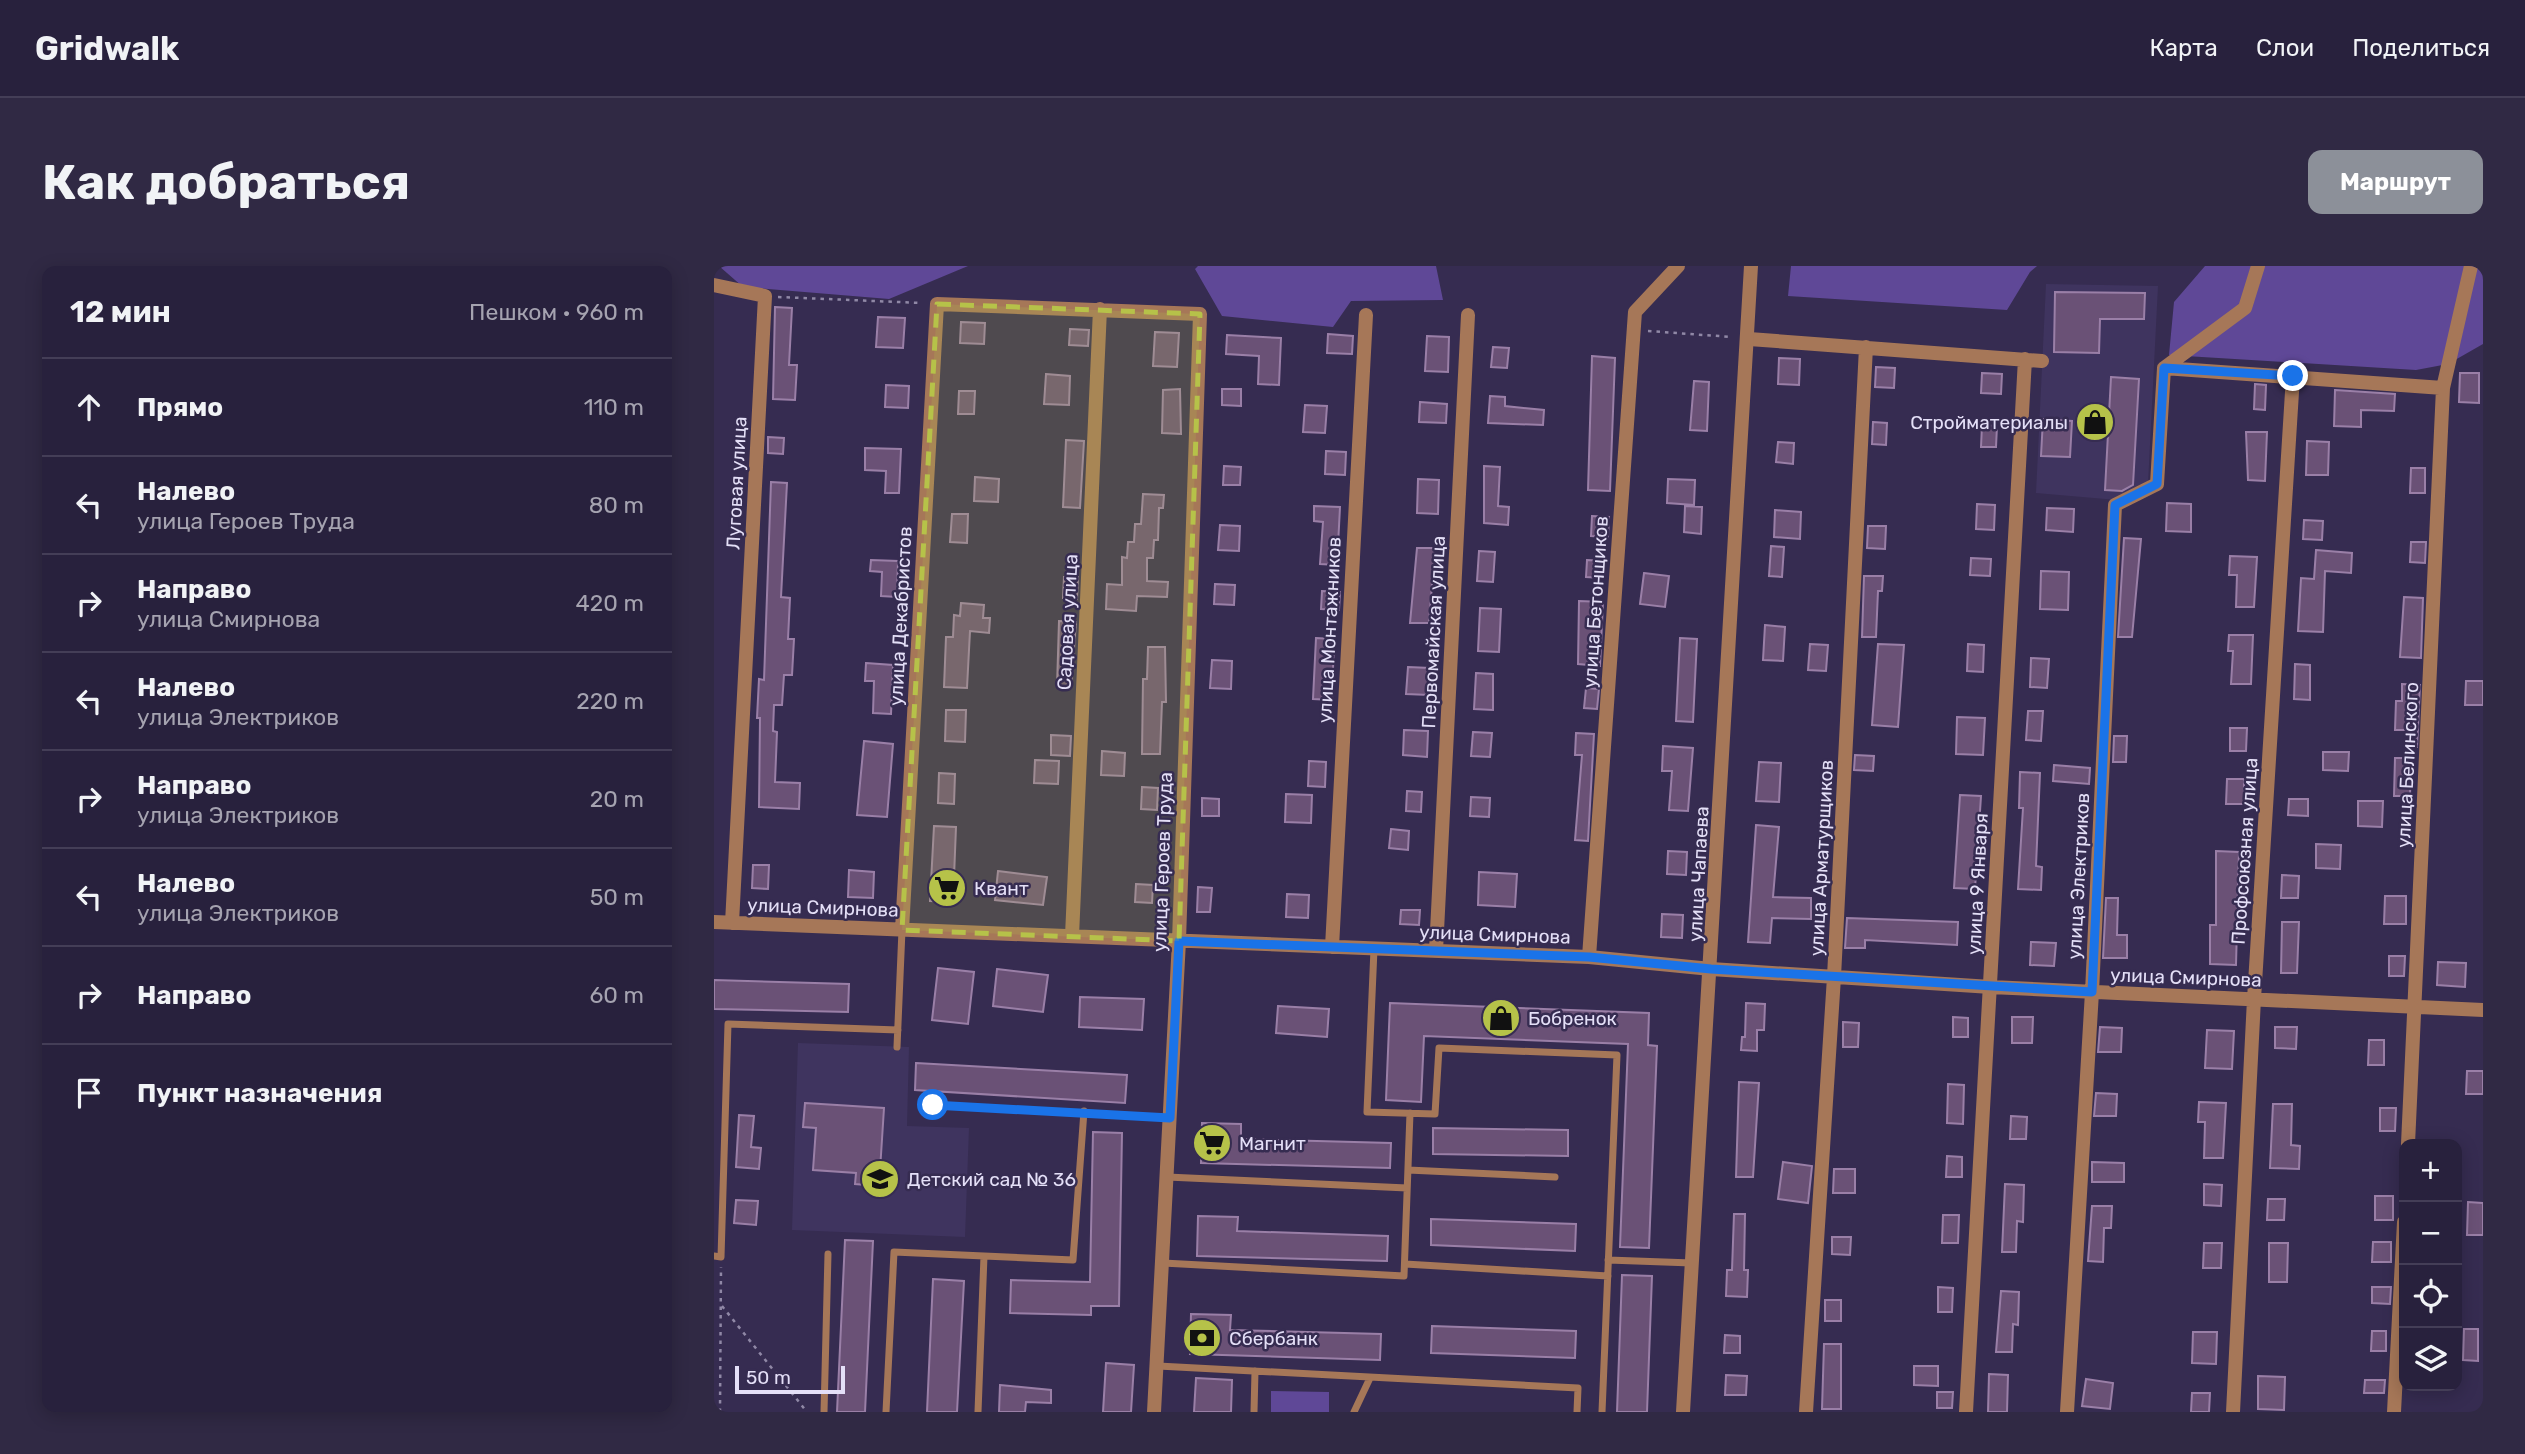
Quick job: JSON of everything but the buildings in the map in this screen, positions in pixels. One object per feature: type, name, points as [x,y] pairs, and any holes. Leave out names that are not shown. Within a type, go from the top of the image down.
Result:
[{"type":"street","name":"улица Бетонщиков","points":[[1589,957],[1635,312],[1678,266]]},
{"type":"street","name":"улица Чапаева","points":[[1683,1412],[1749,339],[1751,266]]},
{"type":"street","points":[[2164,368],[2245,308],[2258,266]]},
{"type":"street","name":"улица Белинского","points":[[2408,1139],[2443,388],[2471,266]]},
{"type":"street","points":[[714,285],[765,296]]},
{"type":"street","name":"Луговая улица","points":[[732,923],[765,296]]},
{"type":"street","points":[[937,304],[1100,309]]},
{"type":"street","name":"улица Декабристов","points":[[902,930],[937,304]]},
{"type":"street","name":"улица Героев Труда","points":[[1100,309],[1200,314],[1179,941],[1154,1412]]},
{"type":"street","name":"Садовая улица","points":[[1072,936],[1100,309]]},
{"type":"street","name":"улица Монтажников","points":[[1332,947],[1366,315]]},
{"type":"street","name":"Первомайская улица","points":[[1436,951],[1468,315]]},
{"type":"street","points":[[1749,339],[2042,360]]},
{"type":"street","name":"улица Арматурщиков","points":[[1806,1412],[1834,977],[1866,347]]},
{"type":"street","name":"улица 9 Января","points":[[1966,1412],[2025,359]]},
{"type":"street","points":[[2164,368],[2443,388]]},
{"type":"street","name":"улица Электриков","points":[[2067,1412],[2092,992],[2115,505],[2157,484],[2164,368]]},
{"type":"street","name":"Профсоюзная улица","points":[[2233,1412],[2254,999],[2293,376]]},
{"type":"street","name":"улица Смирнова","points":[[714,922],[1589,957],[1711,969],[1991,987],[2415,1009],[2483,1010]]},
{"type":"street","points":[[2394,1412],[2402,1265]]},
{"type":"lane","points":[[897,1047],[902,930]]},
{"type":"lane","points":[[1374,948],[1367,1112],[1435,1114],[1439,1048],[1617,1055],[1602,1412]]},
{"type":"lane","points":[[717,1256],[728,1024],[898,1030]]},
{"type":"lane","points":[[933,1105],[1084,1111],[1170,1118]]},
{"type":"lane","points":[[887,1412],[894,1252],[1073,1260],[1084,1111]]},
{"type":"lane","points":[[1163,1263],[1404,1276],[1410,1113]]},
{"type":"lane","points":[[1408,1170],[1555,1177]]},
{"type":"lane","points":[[1167,1177],[1407,1188]]},
{"type":"lane","points":[[824,1412],[828,1254]]},
{"type":"lane","points":[[978,1412],[984,1256]]},
{"type":"lane","points":[[1608,1260],[1692,1263]]},
{"type":"lane","points":[[1405,1264],[1608,1276]]},
{"type":"lane","points":[[1158,1366],[1578,1388],[1577,1412]]},
{"type":"lane","points":[[1254,1412],[1255,1371]]},
{"type":"lane","points":[[1354,1412],[1370,1378]]},
{"type":"path","points":[[765,296],[937,304]]},
{"type":"path","points":[[1634,330],[1749,339]]},
{"type":"path","points":[[717,1256],[722,1306],[720,1412]]},
{"type":"path","points":[[722,1306],[807,1412]]},
{"type":"highlighted area","points":[[937,304],[1200,314],[1179,941],[902,930]]},
{"type":"shaded area","points":[[719,266],[968,266],[889,299],[743,287]]},
{"type":"shaded area","points":[[1198,266],[1436,266],[1443,300],[1351,301],[1333,327],[1222,316],[1195,269]]},
{"type":"shaded area","points":[[1791,266],[2037,266],[2030,272],[2007,310],[1788,296]]},
{"type":"shaded area","points":[[2205,266],[2483,266],[2483,344],[2448,364],[2416,370],[2169,355],[2174,302]]},
{"type":"shaded area","name":"Стройматериалы","points":[[2046,284],[2158,286],[2148,484],[2117,500],[2036,493]]},
{"type":"shaded area","name":"Детский сад № 36","points":[[798,1043],[909,1047],[907,1126],[969,1128],[965,1237],[792,1230]]},
{"type":"shaded area","points":[[1271,1391],[1329,1392],[1329,1412],[1271,1412]]},
{"type":"place","name":"Стройматериалы","points":[[2095,422]]},
{"type":"place","name":"Квант","points":[[947,888]]},
{"type":"place","name":"Бобренок","points":[[1501,1018]]},
{"type":"place","name":"Магнит","points":[[1212,1143]]},
{"type":"place","name":"Детский сад № 36","points":[[880,1179]]},
{"type":"place","name":"Сбербанк","points":[[1202,1338]]},
{"type":"route","points":[[933,1105],[1084,1111],[1170,1118],[1179,941],[1589,957],[1711,969],[2092,992],[2115,505],[2157,484],[2164,368],[2293,376]]}]
